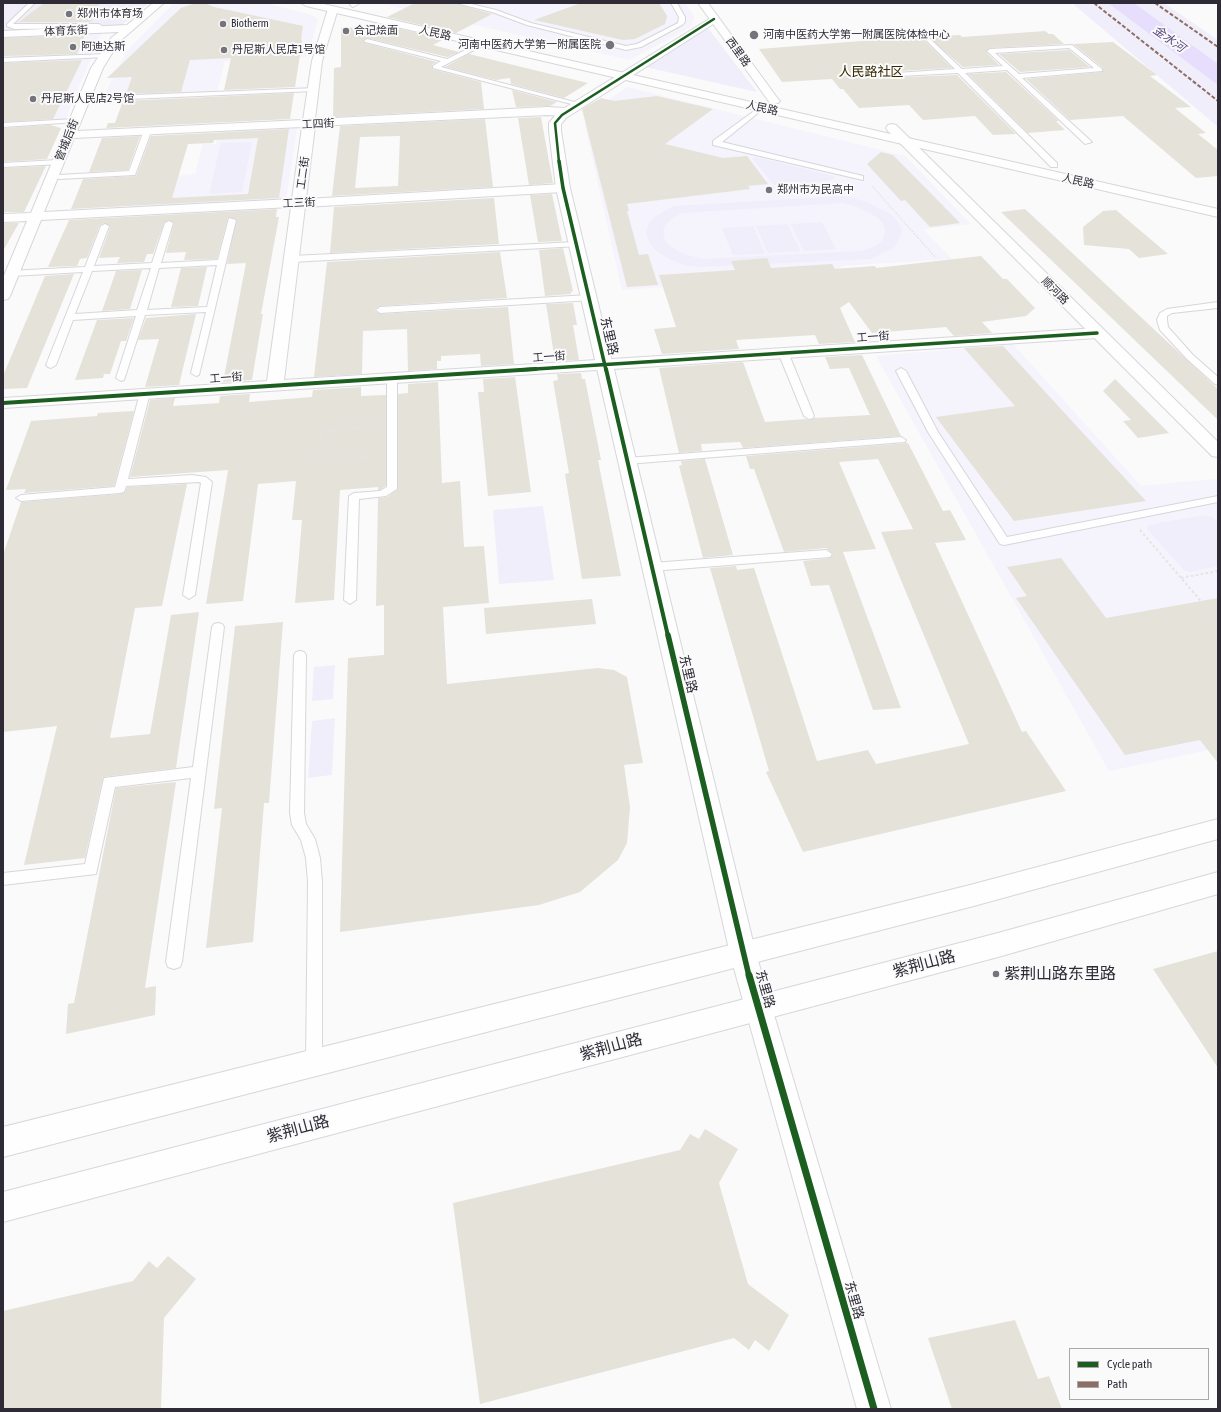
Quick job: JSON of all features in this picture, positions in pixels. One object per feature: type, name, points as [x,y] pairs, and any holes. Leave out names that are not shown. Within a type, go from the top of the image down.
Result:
[{"type":"street","name":"管城后街","points":[[3,296],[97,68],[115,40],[159,3]]},
{"type":"street","name":"人民路","points":[[306,3],[346,5],[627,73],[761,108],[1218,214]]},
{"type":"street","name":"西里路","points":[[703,3],[774,101]]},
{"type":"street","name":"人民路","points":[[346,5],[482,44],[774,101],[1218,202]]},
{"type":"street","name":"工二街","points":[[275,385],[318,60],[346,5]]},
{"type":"street","name":"东里路","points":[[714,20],[573,108],[555,123],[555,131],[563,188],[743,954],[874,1409]]},
{"type":"street","name":"体育东街","points":[[3,34],[130,28]]},
{"type":"street","name":"工四街","points":[[69,136],[309,125],[547,111],[573,108]]},
{"type":"street","name":"顺河路","points":[[892,128],[1218,452]]},
{"type":"street","name":"工三街","points":[[3,218],[563,188]]},
{"type":"street","name":"工一街","points":[[3,403],[1097,333]]},
{"type":"street","points":[[3,1142],[970,896],[1218,829]]},
{"type":"street","name":"紫荆山路","points":[[3,1207],[990,947],[1218,883]]},
{"type":"lane","points":[[32,3],[9,25],[14,27],[98,26]]},
{"type":"lane","points":[[459,3],[484,8],[529,24],[626,48],[633,48],[668,32],[680,24],[682,22],[682,17],[674,3]]},
{"type":"lane","points":[[484,8],[495,3]]},
{"type":"lane","points":[[929,40],[1054,165]]},
{"type":"lane","points":[[367,41],[448,61]]},
{"type":"lane","points":[[482,44],[435,67],[573,108]]},
{"type":"lane","points":[[1017,76],[1100,70],[1070,46],[990,51],[1088,142]]},
{"type":"lane","points":[[3,60],[104,55]]},
{"type":"lane","points":[[882,76],[1008,68]]},
{"type":"lane","points":[[84,99],[314,89]]},
{"type":"lane","points":[[761,108],[716,143],[860,178]]},
{"type":"lane","points":[[3,125],[75,121]]},
{"type":"lane","points":[[59,177],[132,173],[147,132]]},
{"type":"lane","points":[[3,165],[58,162]]},
{"type":"lane","points":[[196,373],[232,220]]},
{"type":"lane","points":[[121,378],[169,223]]},
{"type":"lane","points":[[51,365],[105,226]]},
{"type":"lane","points":[[292,259],[576,244]]},
{"type":"lane","points":[[12,273],[222,262]]},
{"type":"lane","points":[[380,310],[589,298]]},
{"type":"lane","points":[[1218,305],[1170,311],[1162,315],[1163,328],[1218,382]]},
{"type":"lane","points":[[70,317],[211,309]]},
{"type":"lane","points":[[783,352],[809,416]]},
{"type":"lane","points":[[901,371],[933,432],[1004,541],[1218,499]]},
{"type":"lane","points":[[350,600],[354,496],[382,494],[392,489],[392,378]]},
{"type":"lane","points":[[21,498],[120,490],[145,394]]},
{"type":"lane","points":[[627,461],[901,440]]},
{"type":"lane","points":[[122,483],[192,478],[202,479],[207,482],[189,595]]},
{"type":"lane","points":[[652,567],[826,554]]},
{"type":"lane","points":[[174,962],[218,628]]},
{"type":"lane","points":[[300,655],[297,813],[299,825],[308,839],[313,858],[315,882],[314,1063]]},
{"type":"lane","points":[[3,879],[91,870],[108,782],[199,772]]},
{"type":"path","points":[[860,178],[870,183],[936,258]]},
{"type":"path","points":[[392,426],[321,431],[319,460],[392,455]]},
{"type":"path","points":[[1128,516],[1218,621]]},
{"type":"path","points":[[1181,578],[1218,571]]},
{"type":"shaded area","name":"郑州市体育场","points":[[3,3],[149,3],[122,25],[115,27],[3,32]]},
{"type":"shaded area","name":"丹尼斯人民店1号馆","points":[[174,3],[265,3],[312,15],[318,19],[307,57],[225,61],[217,92],[103,97],[127,51]]},
{"type":"shaded area","name":"河南中医药大学第一附属医院","points":[[378,3],[685,3],[694,16],[692,24],[686,30],[629,60]]},
{"type":"shaded area","points":[[1072,3],[1164,3],[1218,40],[1218,127]]},
{"type":"shaded area","points":[[708,28],[757,92],[645,67]]},
{"type":"shaded area","points":[[102,32],[65,120],[3,123],[3,36]]},
{"type":"shaded area","name":"郑州市为民高中","points":[[627,87],[905,156],[971,224],[923,229],[952,259],[840,266],[845,275],[622,290],[585,126],[587,114]]},
{"type":"shaded area","points":[[297,128],[286,200],[160,207],[169,176],[195,174],[203,144],[216,144],[219,132]]},
{"type":"shaded area","points":[[252,142],[242,192],[209,194],[221,143]]},
{"type":"shaded area","points":[[756,157],[833,176],[835,178],[828,181],[774,185],[752,158]]},
{"type":"shaded area","points":[[844,196],[865,201],[891,214],[898,222],[902,231],[895,247],[871,259],[700,267],[684,265],[669,259],[654,249],[649,241],[646,232],[649,223],[659,214],[674,206]],"holes":[[[843,203],[857,207],[877,217],[883,223],[885,230],[882,241],[875,246],[862,251],[702,259],[681,253],[669,245],[665,240],[663,232],[665,225],[682,213]]]},
{"type":"shaded area","points":[[822,222],[836,249],[804,251],[791,224]]},
{"type":"shaded area","points":[[787,224],[800,251],[768,253],[756,226]]},
{"type":"shaded area","points":[[753,226],[765,254],[733,255],[722,228]]},
{"type":"shaded area","points":[[1013,344],[1141,486],[1214,479],[1218,483],[1218,748],[1109,771],[876,356]]},
{"type":"shaded area","points":[[543,506],[554,580],[499,584],[493,510]]},
{"type":"shaded area","points":[[1204,515],[1212,517],[1218,523],[1218,566],[1190,572],[1184,570],[1147,529],[1149,525]]},
{"type":"shaded area","points":[[335,665],[333,699],[312,701],[314,667]]},
{"type":"shaded area","points":[[335,718],[332,775],[308,778],[312,721]]},
{"type":"water","name":"金水河","points":[[1108,3],[1134,3],[1218,64],[1218,85]]},
{"type":"building","points":[[44,3],[100,3],[91,22],[19,22]]},
{"type":"building","points":[[415,3],[454,3],[492,14],[456,33],[387,17]]},
{"type":"building","points":[[581,3],[659,3],[667,16],[665,24],[635,39],[623,40],[534,20]]},
{"type":"building","name":"丹尼斯人民店1号馆","points":[[193,4],[207,4],[214,7],[303,26],[295,87],[224,90],[231,58],[190,60],[181,92],[126,94],[132,77],[107,78],[181,8]]},
{"type":"building","points":[[374,23],[444,39],[433,45],[459,52],[447,57],[367,38],[363,41],[365,43],[437,62],[432,65],[432,69],[481,82],[484,109],[333,117],[334,68],[341,67],[341,28],[367,27]]},
{"type":"building","points":[[1045,31],[1049,34],[1053,34],[1064,44],[990,48],[986,52],[999,65],[963,67],[928,37],[925,41],[952,68],[882,72],[878,76],[880,78],[957,75],[1016,134],[993,135],[975,116],[923,120],[909,105],[859,108],[843,89],[840,89],[832,79],[782,82],[759,49],[900,38],[960,35],[962,37]]},
{"type":"building","points":[[85,35],[77,54],[3,56],[3,38]]},
{"type":"building","points":[[1113,42],[1157,75],[1150,76],[1191,107],[1175,108],[1206,133],[1198,134],[1218,150],[1218,176],[1196,178],[1123,116],[1070,120],[1026,79],[1102,72],[1103,68],[1073,44]]},
{"type":"building","points":[[1069,50],[1090,67],[1020,72],[999,54]]},
{"type":"building","points":[[469,54],[588,83],[564,98],[511,84],[510,78],[496,80],[445,67]]},
{"type":"building","name":"丹尼斯人民店2号馆","points":[[82,60],[53,119],[3,122],[3,63]]},
{"type":"building","points":[[1006,72],[1059,121],[1056,121],[1065,130],[1028,133],[968,74]]},
{"type":"building","points":[[512,90],[557,102],[550,106],[516,107]]},
{"type":"building","points":[[294,93],[290,119],[106,128],[108,123],[115,123],[123,101]]},
{"type":"building","points":[[657,96],[713,109],[665,144],[723,158],[747,156],[768,184],[748,186],[750,189],[627,204],[629,211],[627,211],[639,255],[648,254],[658,285],[627,287],[582,109],[601,98],[614,101]]},
{"type":"building","points":[[541,117],[553,183],[529,185],[518,118]]},
{"type":"building","points":[[485,119],[493,187],[332,196],[340,126]],"holes":[[[400,136],[398,186],[355,188],[360,137]]]},
{"type":"building","points":[[50,125],[61,128],[47,159],[3,162],[3,128]]},
{"type":"building","points":[[289,129],[279,198],[71,209],[83,179],[136,176],[151,136]],"holes":[[[258,138],[248,194],[172,198],[188,144],[213,143],[214,140]]]},
{"type":"building","points":[[140,136],[128,170],[89,172],[102,138]]},
{"type":"building","points":[[881,152],[893,155],[960,223],[930,227],[905,200],[901,201],[867,164]]},
{"type":"building","points":[[46,166],[24,212],[3,212],[3,168]]},
{"type":"building","points":[[552,194],[562,241],[538,242],[530,195]]},
{"type":"building","points":[[494,198],[499,244],[330,253],[334,207]]},
{"type":"building","points":[[277,209],[276,217],[279,217],[261,314],[263,314],[252,380],[223,382],[246,263],[227,264],[236,219],[228,218],[217,259],[184,260],[186,252],[166,253],[174,223],[170,220],[164,223],[153,254],[147,254],[144,262],[117,263],[120,257],[99,258],[110,227],[104,223],[100,225],[87,258],[80,259],[77,266],[48,267],[69,220]]},
{"type":"building","points":[[1025,209],[1218,389],[1218,420],[1001,212]]},
{"type":"building","points":[[1116,210],[1168,254],[1139,258],[1129,249],[1084,245],[1083,227],[1103,211]]},
{"type":"building","points":[[3,223],[19,223],[3,251]]},
{"type":"building","points":[[563,248],[573,291],[571,294],[545,296],[539,250]]},
{"type":"building","points":[[500,252],[507,298],[380,306],[374,310],[380,314],[508,307],[514,364],[481,366],[480,354],[441,356],[441,361],[437,361],[437,369],[408,371],[407,329],[363,331],[362,374],[314,377],[327,262]]},
{"type":"building","points":[[981,256],[1003,279],[1007,279],[1035,308],[1026,316],[982,322],[992,333],[954,336],[946,327],[872,333],[849,302],[840,308],[855,342],[819,344],[815,335],[736,340],[739,349],[662,354],[654,329],[676,327],[659,275],[735,270],[731,261],[767,258],[771,268],[832,264],[835,269],[875,266],[876,268]]},
{"type":"building","points":[[207,267],[198,306],[171,307],[181,268]]},
{"type":"building","points":[[142,270],[130,309],[102,311],[116,271]]},
{"type":"building","points":[[74,274],[27,388],[3,389],[3,376],[45,276]]},
{"type":"building","points":[[573,303],[577,325],[573,325],[579,360],[555,361],[546,304]]},
{"type":"building","points":[[196,314],[179,385],[145,387],[159,339],[138,340],[146,318]]},
{"type":"building","points":[[134,318],[126,341],[121,341],[110,374],[104,374],[103,378],[75,380],[97,320]]},
{"type":"building","points":[[1003,346],[1146,501],[1014,521],[936,417],[1015,406],[964,348]]},
{"type":"building","points":[[862,355],[901,436],[743,448],[740,442],[701,444],[702,451],[679,453],[659,368],[743,362],[765,422],[809,420],[814,418],[870,415],[849,368],[830,369],[825,357]]},
{"type":"building","points":[[581,373],[582,379],[585,379],[601,460],[598,460],[621,576],[582,579],[565,474],[569,473],[553,381],[558,380],[557,374]]},
{"type":"building","points":[[515,377],[531,492],[488,496],[478,392],[484,392],[483,379]]},
{"type":"building","points":[[1115,379],[1169,433],[1138,438],[1123,421],[1131,420],[1103,391]]},
{"type":"building","points":[[438,382],[442,483],[460,481],[464,547],[484,546],[489,603],[443,607],[447,684],[598,668],[614,670],[627,677],[643,763],[624,765],[630,807],[627,843],[618,860],[580,892],[539,905],[340,932],[348,658],[384,655],[384,605],[376,606],[378,498],[387,497],[398,489],[398,394],[408,393],[408,384]]},
{"type":"building","points":[[361,387],[361,396],[386,395],[386,486],[380,490],[378,490],[378,487],[340,490],[334,600],[295,603],[302,520],[292,520],[296,481],[258,484],[243,601],[206,604],[228,470],[130,477],[150,400],[175,398],[173,406],[219,403],[220,396],[250,394],[249,402],[312,397],[313,390]]},
{"type":"building","points":[[134,411],[114,486],[24,493],[26,489],[6,490],[31,421],[97,416],[98,413]]},
{"type":"building","points":[[908,443],[943,511],[950,510],[966,540],[935,543],[1022,732],[1026,731],[1066,791],[803,852],[766,772],[769,771],[710,568],[736,566],[737,570],[754,568],[817,761],[868,750],[876,764],[969,744],[881,532],[913,529],[878,459],[839,462],[876,549],[843,552],[901,708],[873,710],[829,585],[811,586],[803,561],[830,558],[833,554],[826,548],[784,552],[754,469],[750,469],[746,456]]},
{"type":"building","points":[[705,459],[733,555],[703,558],[679,466],[682,465],[681,461]]},
{"type":"building","points":[[187,484],[162,606],[135,608],[110,738],[150,734],[171,615],[199,612],[176,768],[103,777],[85,858],[24,865],[57,726],[3,732],[3,555],[21,502],[120,494],[125,492],[127,487]]},
{"type":"building","points":[[1061,558],[1106,618],[1218,598],[1218,763],[1200,740],[1125,755],[1016,598],[1027,596],[1007,567]]},
{"type":"building","points":[[592,599],[596,624],[486,634],[484,608]]},
{"type":"building","points":[[283,622],[269,803],[264,803],[253,942],[206,948],[222,808],[214,809],[235,626]]},
{"type":"building","points":[[176,782],[145,988],[156,986],[155,1015],[66,1034],[68,1004],[74,1003],[116,788]]},
{"type":"building","points":[[1218,951],[1218,1068],[1153,969]]},
{"type":"building","points":[[705,1129],[738,1149],[719,1183],[748,1284],[789,1315],[769,1351],[755,1340],[749,1350],[734,1338],[480,1404],[453,1203],[680,1150],[690,1134],[699,1139]]},
{"type":"building","points":[[168,1256],[196,1279],[164,1318],[161,1409],[3,1409],[3,1311],[133,1281],[149,1261],[157,1268]]},
{"type":"building","points":[[1015,1320],[1038,1379],[1049,1376],[1062,1409],[952,1409],[928,1338]]},
{"type":"marked path","points":[[1094,3],[1218,101]]},
{"type":"marked path","points":[[1155,3],[1218,47]]},
{"type":"cycle path","points":[[714,19],[562,115],[555,123],[555,131],[563,188],[743,954],[874,1409]]},
{"type":"cycle path","points":[[3,403],[1097,333]]},
{"type":"place","name":"郑州市体育场","points":[[69,14]]},
{"type":"place","name":"Biotherm","points":[[223,24]]},
{"type":"place","name":"合记烩面","points":[[346,31]]},
{"type":"place","name":"河南中医药大学第一附属医院体检中心","points":[[754,35]]},
{"type":"place","name":"河南中医药大学第一附属医院","points":[[610,45]]},
{"type":"place","name":"阿迪达斯","points":[[73,47]]},
{"type":"place","name":"丹尼斯人民店1号馆","points":[[224,50]]},
{"type":"place","name":"丹尼斯人民店2号馆","points":[[33,99]]},
{"type":"place","name":"郑州市为民高中","points":[[769,190]]},
{"type":"place","name":"紫荆山路东里路","points":[[996,974]]},
{"type":"district","name":"人民路社区","points":[[871,72]]}]
